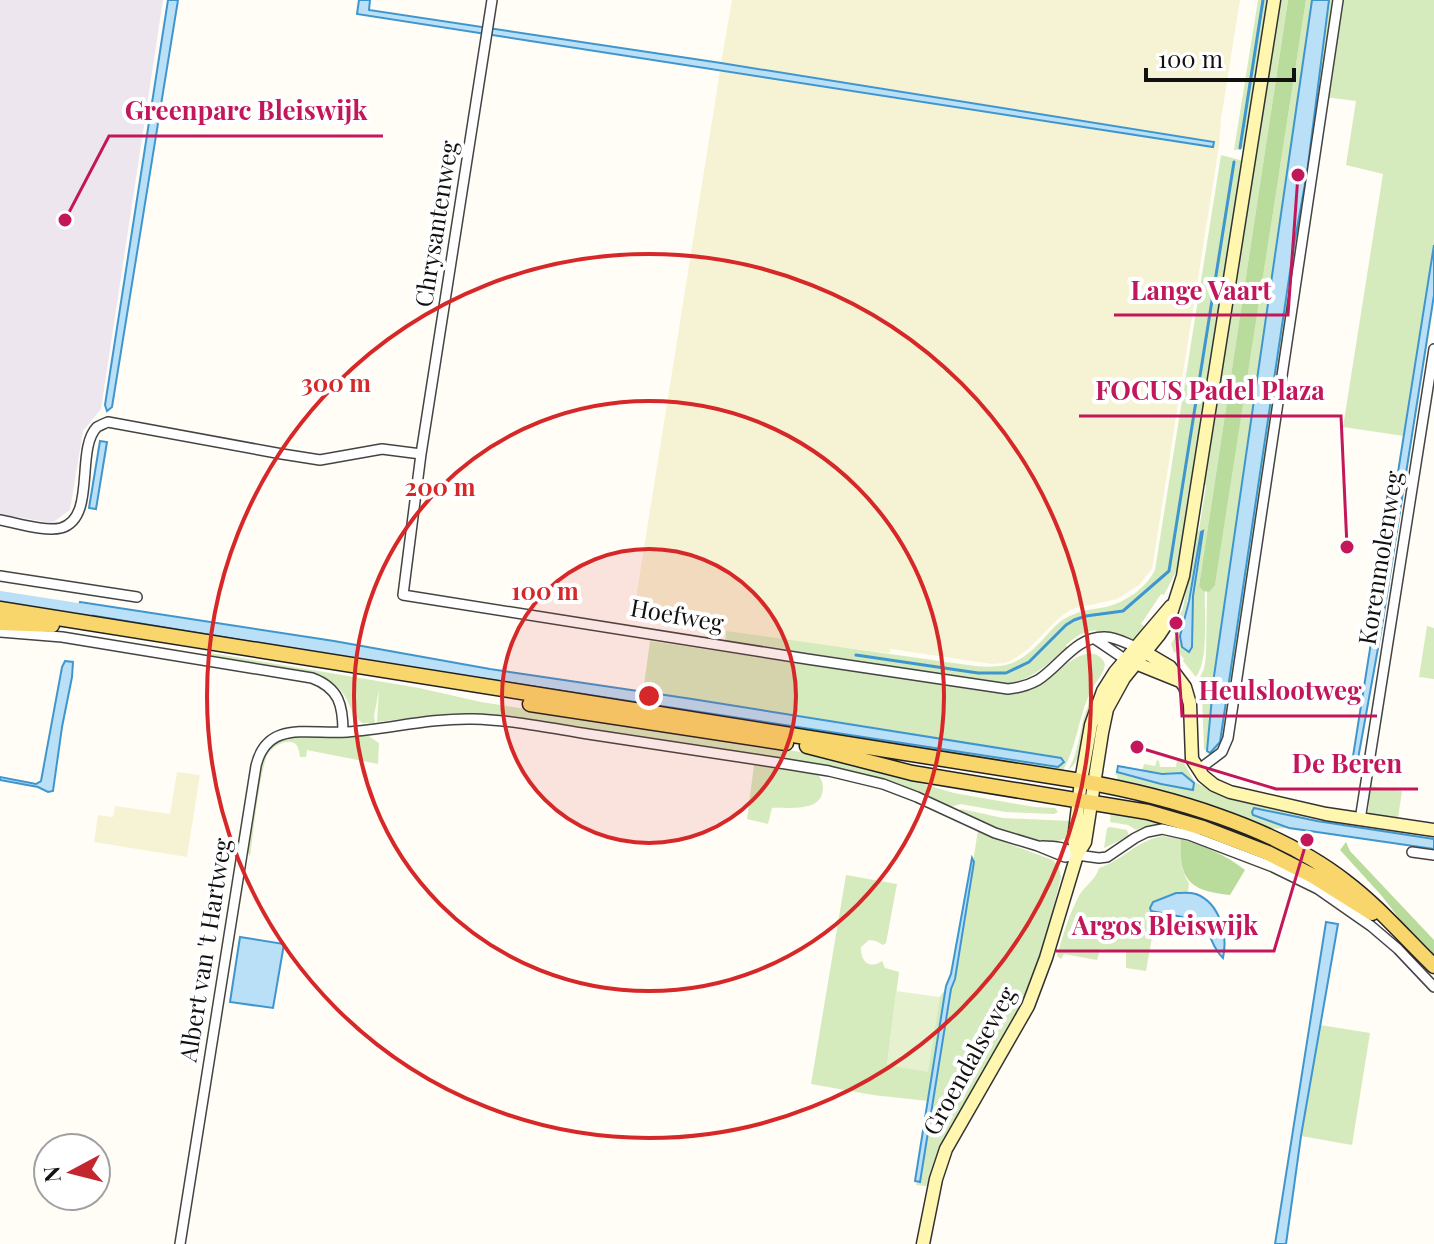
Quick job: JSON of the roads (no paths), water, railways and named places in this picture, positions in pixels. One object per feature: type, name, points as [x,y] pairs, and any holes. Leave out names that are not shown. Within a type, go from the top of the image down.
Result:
[{"type":"main road","points":[[0,609],[1088,782],[1164,799],[1272,837],[1321,864],[1366,897],[1434,966]]},
{"type":"main road","points":[[0,623],[54,625],[590,714],[802,745],[912,773],[1148,812],[1203,828],[1268,853],[1337,890],[1402,935]]},
{"type":"street","name":"Chrysantenweg","points":[[421,454],[492,0]]},
{"type":"street","name":"Groendalseweg","points":[[923,1244],[936,1179],[946,1149],[1028,1006],[1046,958],[1077,855],[1074,840],[1086,802],[1091,725],[1103,691],[1115,672],[1159,635],[1169,620],[1183,576],[1274,0]]},
{"type":"street","points":[[1198,770],[1222,752],[1228,738],[1338,0]]},
{"type":"street","name":"Korenmolenweg","points":[[1360,820],[1434,349]]},
{"type":"street","points":[[0,520],[50,529],[72,523],[79,513],[90,440],[97,427],[108,422],[320,460],[382,449],[421,454]]},
{"type":"street","name":"Hoefweg","points":[[421,454],[403,595],[1008,689],[1030,684],[1079,645],[1095,639]]},
{"type":"street","points":[[0,576],[137,597]]},
{"type":"street","points":[[0,632],[62,637],[312,678],[335,693],[341,706],[343,732],[425,721],[478,719],[829,771],[896,789],[995,833],[1038,846],[1067,848],[1077,855],[1099,858],[1107,857],[1147,832],[1162,829],[1189,835],[1273,867],[1328,896],[1398,949],[1434,987]]},
{"type":"street","points":[[1095,639],[1110,637],[1170,667],[1189,696],[1191,752],[1198,770],[1208,781],[1230,792],[1360,820],[1434,830]]},
{"type":"street","points":[[1095,639],[1130,662],[1180,681]]},
{"type":"street","name":"Albert van 't Hartweg","points":[[180,1244],[259,753],[277,734],[343,732]]},
{"type":"street","points":[[1412,852],[1434,855]]},
{"type":"water","points":[[168,0],[178,0],[112,407],[107,411],[105,405]]},
{"type":"water","points":[[359,0],[370,0],[369,10],[1214,142],[1213,147],[357,14]]},
{"type":"water","points":[[1312,0],[1329,0],[1307,173],[1220,742],[1210,753],[1207,751],[1214,676]]},
{"type":"water","points":[[1434,245],[1434,295],[1356,770],[1351,769]]},
{"type":"water","points":[[100,441],[107,442],[96,509],[89,508]]},
{"type":"water","points":[[1203,531],[1193,596],[1192,647],[1189,652],[1182,647],[1180,636]]},
{"type":"water","points":[[80,602],[1061,758],[1064,762],[1058,767],[375,662],[77,613]]},
{"type":"water","points":[[65,661],[73,662],[72,677],[53,791],[0,780],[0,777],[36,784],[41,781]]},
{"type":"water","points":[[1118,766],[1162,774],[1182,773],[1194,783],[1193,790],[1117,772]]},
{"type":"water","points":[[1254,808],[1434,839],[1434,849],[1289,828],[1253,815]]},
{"type":"water","points":[[972,858],[974,862],[920,1182],[915,1181],[946,986],[951,974]]},
{"type":"water","points":[[1176,893],[1196,894],[1211,905],[1223,930],[1223,958],[1202,927],[1184,922],[1182,917],[1151,911],[1153,902]]},
{"type":"water","points":[[1326,922],[1338,924],[1301,1136],[1286,1244],[1275,1244]]},
{"type":"water","points":[[240,937],[284,944],[273,1008],[230,1002]]},
{"type":"waterway","points":[[1240,148],[1263,0]]},
{"type":"waterway","points":[[856,655],[978,673],[1006,673],[1029,662],[1074,620],[1123,611],[1169,571],[1234,162]]},
{"type":"waterway","points":[[0,596],[90,610]]},
{"type":"place","name":"Lange Vaart","points":[[1298,175]]},
{"type":"place","name":"Greenparc Bleiswijk","points":[[65,220]]},
{"type":"place","name":"FOCUS Padel Plaza","points":[[1347,547]]},
{"type":"place","name":"Heulslootweg","points":[[1176,623]]},
{"type":"place","name":"De Beren","points":[[1137,747]]},
{"type":"place","name":"Argos Bleiswijk","points":[[1307,840]]}]
